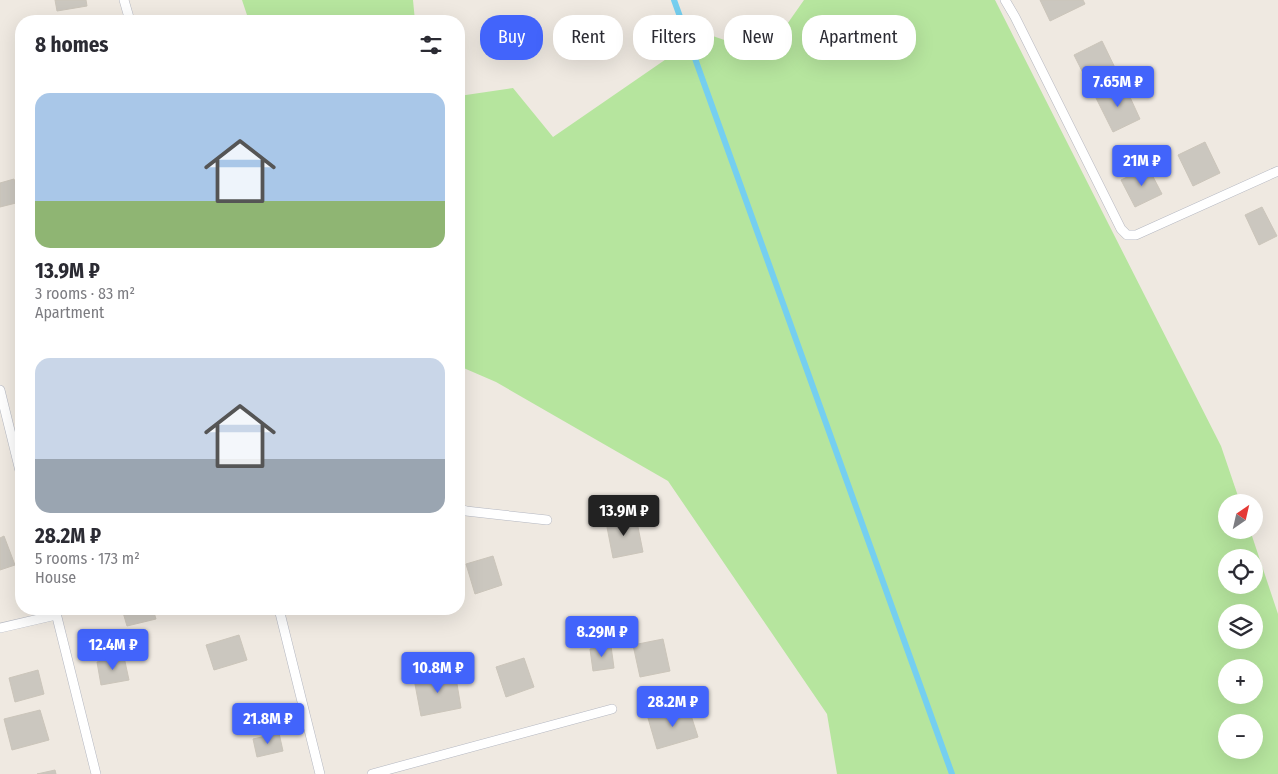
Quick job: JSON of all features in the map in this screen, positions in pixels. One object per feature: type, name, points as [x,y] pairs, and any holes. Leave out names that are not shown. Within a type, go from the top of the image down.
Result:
[{"type":"lane","points":[[124,0],[128,15]]},
{"type":"lane","points":[[1005,0],[1121,229],[1127,235],[1136,235],[1278,171]]},
{"type":"lane","points":[[0,390],[15,451]]},
{"type":"lane","points":[[465,511],[547,520]]},
{"type":"lane","points":[[0,628],[46,615]]},
{"type":"lane","points":[[57,615],[96,774]]},
{"type":"lane","points":[[280,615],[320,774]]},
{"type":"lane","points":[[372,774],[612,708]]},
{"type":"green space","points":[[242,0],[413,0],[414,15],[247,15]]},
{"type":"green space","points":[[804,0],[995,0],[1221,446],[1237,494],[1218,494],[1218,539],[1253,539],[1256,549],[1218,549],[1218,594],[1263,594],[1263,569],[1278,614],[1278,774],[837,774],[827,714],[668,481],[496,382],[465,369],[465,95],[513,88],[553,137],[665,60],[714,60],[714,36],[724,40],[724,60],[792,60],[792,17]]},
{"type":"building","points":[[55,0],[86,0],[87,6],[57,11]]},
{"type":"building","points":[[1040,0],[1083,0],[1085,4],[1050,21]]},
{"type":"building","points":[[1102,41],[1119,76],[1091,89],[1074,55]]},
{"type":"building","points":[[1124,84],[1140,119],[1113,132],[1096,98]]},
{"type":"building","points":[[1205,142],[1220,173],[1193,186],[1178,155]]},
{"type":"building","points":[[1148,167],[1162,194],[1135,207],[1121,180]]},
{"type":"building","points":[[14,179],[15,203],[0,207],[0,183]]},
{"type":"building","points":[[1262,207],[1277,236],[1259,245],[1245,215]]},
{"type":"building","points":[[636,517],[643,552],[613,558],[606,522]]},
{"type":"building","points":[[4,536],[15,565],[0,570],[0,538]]},
{"type":"building","points":[[493,556],[502,585],[475,594],[466,564]]},
{"type":"building","points":[[124,615],[155,615],[156,619],[127,626]]},
{"type":"building","points":[[239,635],[247,660],[214,670],[206,645]]},
{"type":"building","points":[[663,639],[670,671],[640,677],[633,645]]},
{"type":"building","points":[[611,646],[614,668],[593,671],[590,649]]},
{"type":"building","points":[[124,657],[129,680],[101,685],[97,662]]},
{"type":"building","points":[[524,658],[534,687],[506,697],[496,667]]},
{"type":"building","points":[[38,670],[44,694],[15,702],[9,678]]},
{"type":"building","points":[[455,672],[461,708],[421,716],[414,679]]},
{"type":"building","points":[[688,706],[698,737],[657,749],[648,718]]},
{"type":"building","points":[[40,710],[49,740],[12,750],[4,719]]},
{"type":"building","points":[[279,733],[283,751],[257,757],[253,739]]},
{"type":"building","points":[[55,770],[56,774],[37,774]]},
{"type":"waterway","points":[[674,0],[952,774]]}]
